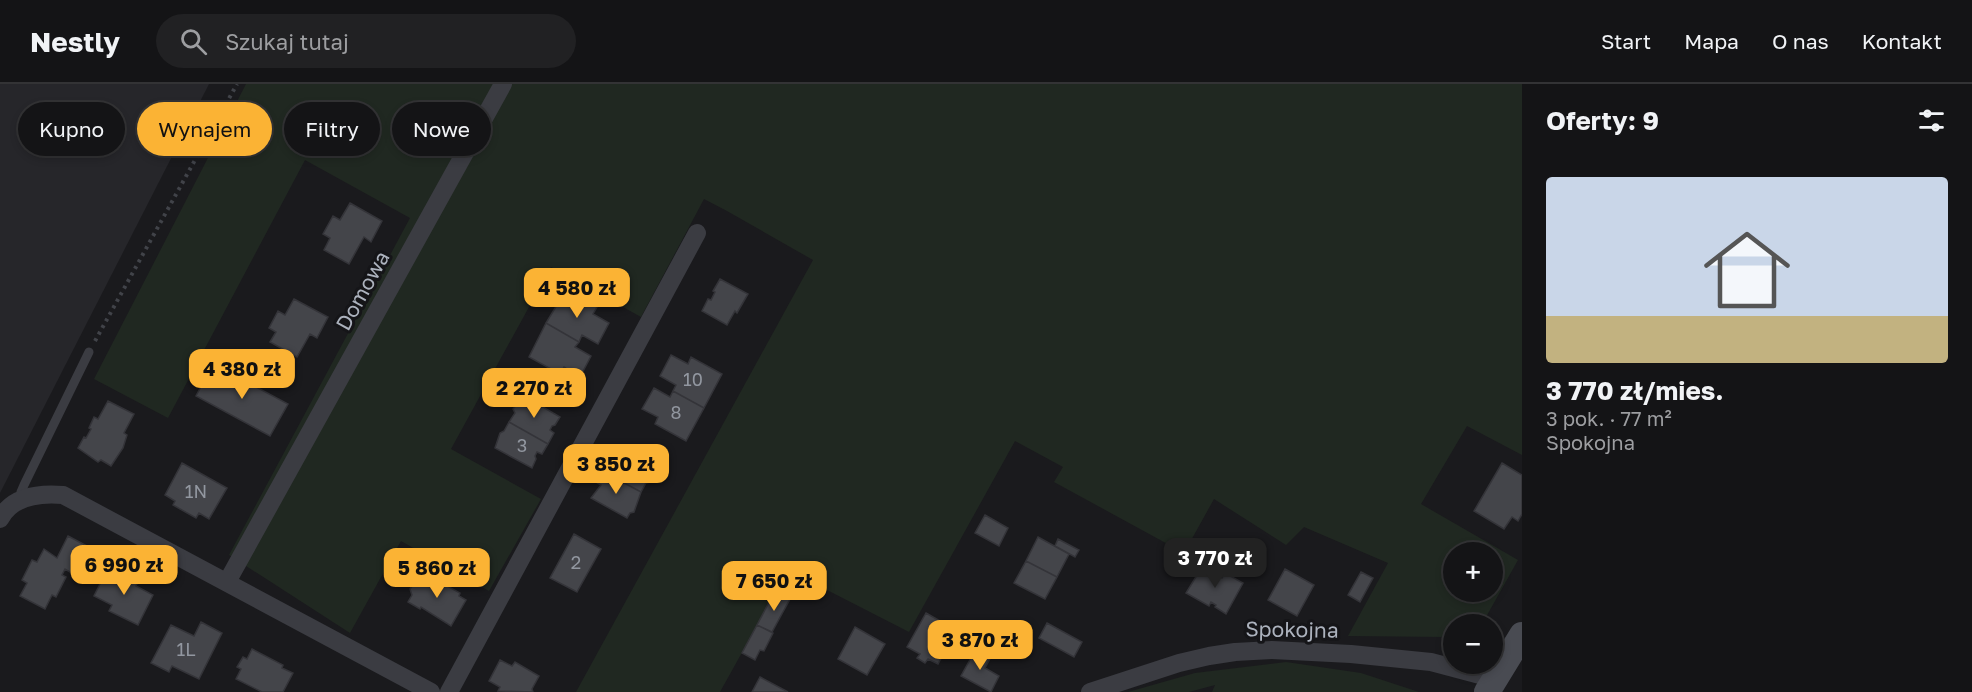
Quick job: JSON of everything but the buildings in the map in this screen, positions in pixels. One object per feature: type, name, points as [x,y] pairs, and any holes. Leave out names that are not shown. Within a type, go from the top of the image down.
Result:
[{"type":"street","name":"Domowa","points":[[227,582],[503,84]]},
{"type":"street","points":[[449,692],[697,233]]},
{"type":"street","points":[[2,516],[28,496],[63,495],[431,692]]},
{"type":"street","points":[[1491,686],[1522,635]]},
{"type":"street","name":"Spokojna","points":[[1090,692],[1179,663],[1209,656],[1272,650],[1351,654],[1431,662],[1491,686]]},
{"type":"lane","points":[[21,500],[24,485],[89,352]]},
{"type":"path","points":[[89,352],[237,84]]},
{"type":"shaded area","points":[[0,84],[209,84],[200,102],[137,102],[137,156],[172,156],[0,493]]},
{"type":"shaded area","points":[[246,84],[1522,84],[1522,455],[1467,426],[1421,504],[1487,542],[1443,542],[1443,602],[1494,602],[1488,614],[1443,614],[1443,637],[1348,636],[1388,563],[1304,527],[1286,545],[1214,499],[1184,553],[1054,482],[1063,467],[1015,441],[909,632],[788,570],[720,692],[576,692],[813,260],[704,199],[641,317],[551,267],[451,449],[541,499],[489,591],[401,541],[350,633],[229,555],[410,218],[305,160],[168,418],[94,379],[209,156],[272,156],[272,102],[237,102]]},
{"type":"shaded area","points":[[1503,551],[1518,560],[1503,587]]},
{"type":"shaded area","points":[[1286,662],[1361,673],[1419,692],[1212,692],[1215,685],[1189,692],[1128,692],[1195,673]]}]
